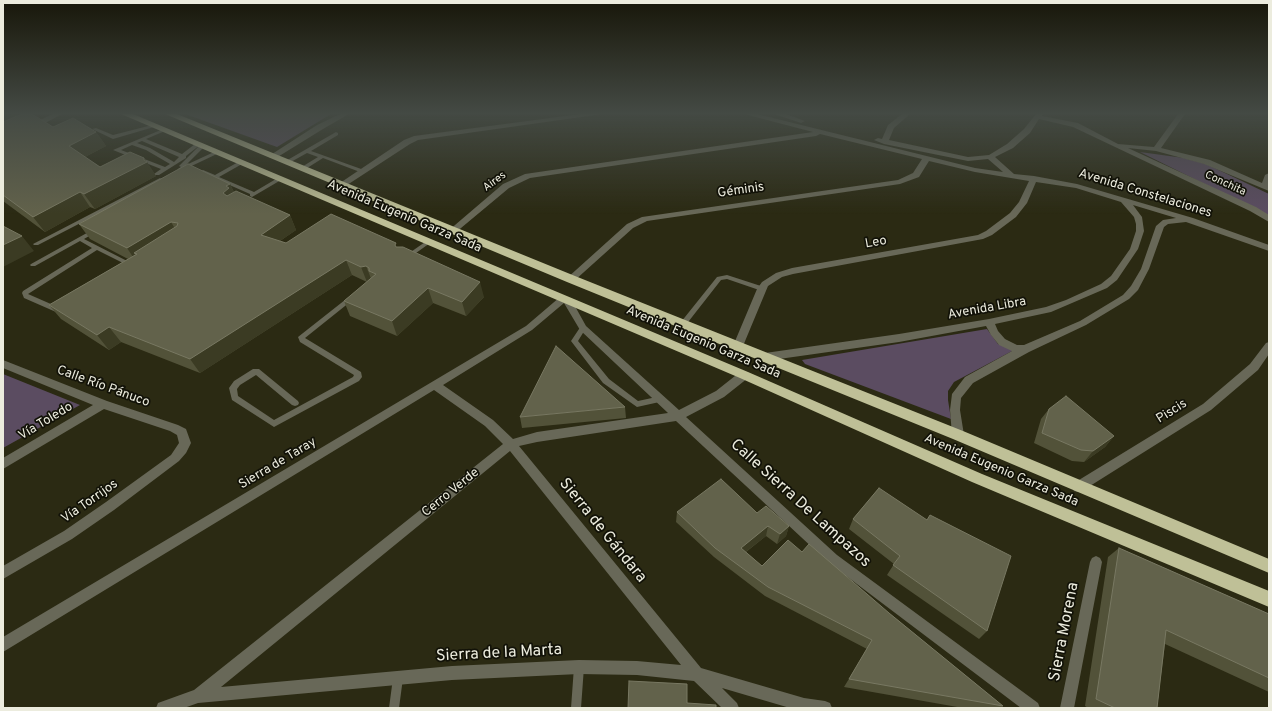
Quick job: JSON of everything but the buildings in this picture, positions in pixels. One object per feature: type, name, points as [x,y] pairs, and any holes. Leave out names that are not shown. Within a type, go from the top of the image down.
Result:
[{"type":"highway","name":"Avenida Eugenio Garza Sada","points":[[202,147],[744,375],[977,478],[1269,599]]},
{"type":"highway","name":"Avenida Eugenio Garza Sada","points":[[251,147],[452,231],[958,435],[1078,487],[1269,566]]},
{"type":"street","points":[[273,156],[287,147]]},
{"type":"street","points":[[341,185],[399,147]]},
{"type":"street","name":"Aires","points":[[452,231],[506,186],[528,176],[725,147]]},
{"type":"street","name":"Avenida Constelaciones","points":[[879,147],[975,170],[1034,178],[1077,186],[1122,198],[1269,248]]},
{"type":"street","points":[[910,147],[968,159],[990,157],[1008,147]]},
{"type":"street","name":"Conchita","points":[[1120,147],[1253,209],[1269,219]]},
{"type":"street","points":[[1142,147],[1156,149],[1207,162],[1267,188],[1269,175]]},
{"type":"street","points":[[990,157],[1011,175]]},
{"type":"street","name":"Géminis","points":[[571,279],[630,226],[645,219],[900,182],[916,176],[926,159]]},
{"type":"street","name":"Leo","points":[[738,346],[762,289],[765,284],[771,280],[792,271],[980,237],[989,233],[1013,215],[1023,203],[1034,178]]},
{"type":"street","name":"Avenida Libra","points":[[765,357],[899,338],[989,322],[1048,310],[1069,302],[1104,286],[1114,278],[1129,259],[1138,240],[1140,224],[1138,217],[1122,198]]},
{"type":"street","points":[[958,435],[955,410],[956,397],[969,380],[1025,349],[1083,323],[1126,297],[1135,288],[1145,269],[1160,226],[1166,222],[1190,220]]},
{"type":"street","points":[[1256,244],[1269,239]]},
{"type":"street","name":"Calle Sierra De Lampazos","points":[[565,300],[583,328],[834,559],[1033,708]]},
{"type":"street","name":"Sierra de Taray","points":[[3,646],[436,386],[529,328],[565,300]]},
{"type":"street","points":[[989,322],[994,333],[1002,342],[1016,349],[1025,349]]},
{"type":"street","name":"Piscis","points":[[1078,487],[1207,407],[1254,368],[1269,346]]},
{"type":"street","name":"Calle Río Pánuco","points":[[3,364],[103,404],[174,428],[182,432],[185,443]]},
{"type":"street","name":"Cerro Verde","points":[[198,696],[511,444],[537,437],[678,416],[720,394],[744,375]]},
{"type":"street","name":"Sierra de Gándara","points":[[436,386],[489,423],[511,444],[696,674],[732,708]]},
{"type":"street","name":"Vía Toledo","points":[[3,464],[103,404]]},
{"type":"street","name":"Vía Torrijos","points":[[3,573],[68,534],[110,506],[175,458],[182,450],[185,443]]},
{"type":"street","name":"Sierra Morena","points":[[1067,708],[1096,562]]},
{"type":"street","name":"Sierra de la Marta","points":[[169,707],[198,696],[452,673],[579,667],[637,668],[696,674],[804,705],[825,708]]},
{"type":"lane","points":[[122,147],[116,150],[165,168]]},
{"type":"lane","points":[[143,147],[173,164]]},
{"type":"lane","points":[[161,147],[182,156]]},
{"type":"lane","points":[[155,173],[173,164],[194,147]]},
{"type":"lane","points":[[195,147],[178,171],[216,153]]},
{"type":"lane","points":[[287,162],[313,147]]},
{"type":"lane","points":[[308,150],[362,171]]},
{"type":"lane","points":[[302,168],[323,156]]},
{"type":"lane","points":[[214,177],[240,163]]},
{"type":"lane","points":[[197,173],[202,172],[254,194]]},
{"type":"lane","points":[[36,244],[164,178]]},
{"type":"lane","points":[[248,198],[278,180]]},
{"type":"lane","points":[[33,265],[99,228]]},
{"type":"lane","points":[[80,239],[137,268],[131,272]]},
{"type":"lane","points":[[404,260],[428,242]]},
{"type":"lane","points":[[66,312],[26,296],[25,293],[97,248]]},
{"type":"lane","points":[[683,324],[719,278],[727,277],[762,289]]},
{"type":"lane","points":[[295,403],[256,371],[237,383],[233,388],[235,398],[271,424],[274,424],[356,379],[358,374],[302,340],[301,336],[359,293]]},
{"type":"lane","points":[[583,328],[574,341],[606,381],[637,404],[661,399]]},
{"type":"lane","points":[[576,708],[579,667]]},
{"type":"lane","points":[[394,708],[398,678]]},
{"type":"shaded area","points":[[1140,152],[1184,158],[1206,164],[1269,194],[1269,216]]},
{"type":"shaded area","points":[[987,329],[998,344],[1014,350],[954,382],[948,391],[951,419],[805,364],[802,360]]},
{"type":"shaded area","points":[[3,374],[80,405],[3,448]]}]
